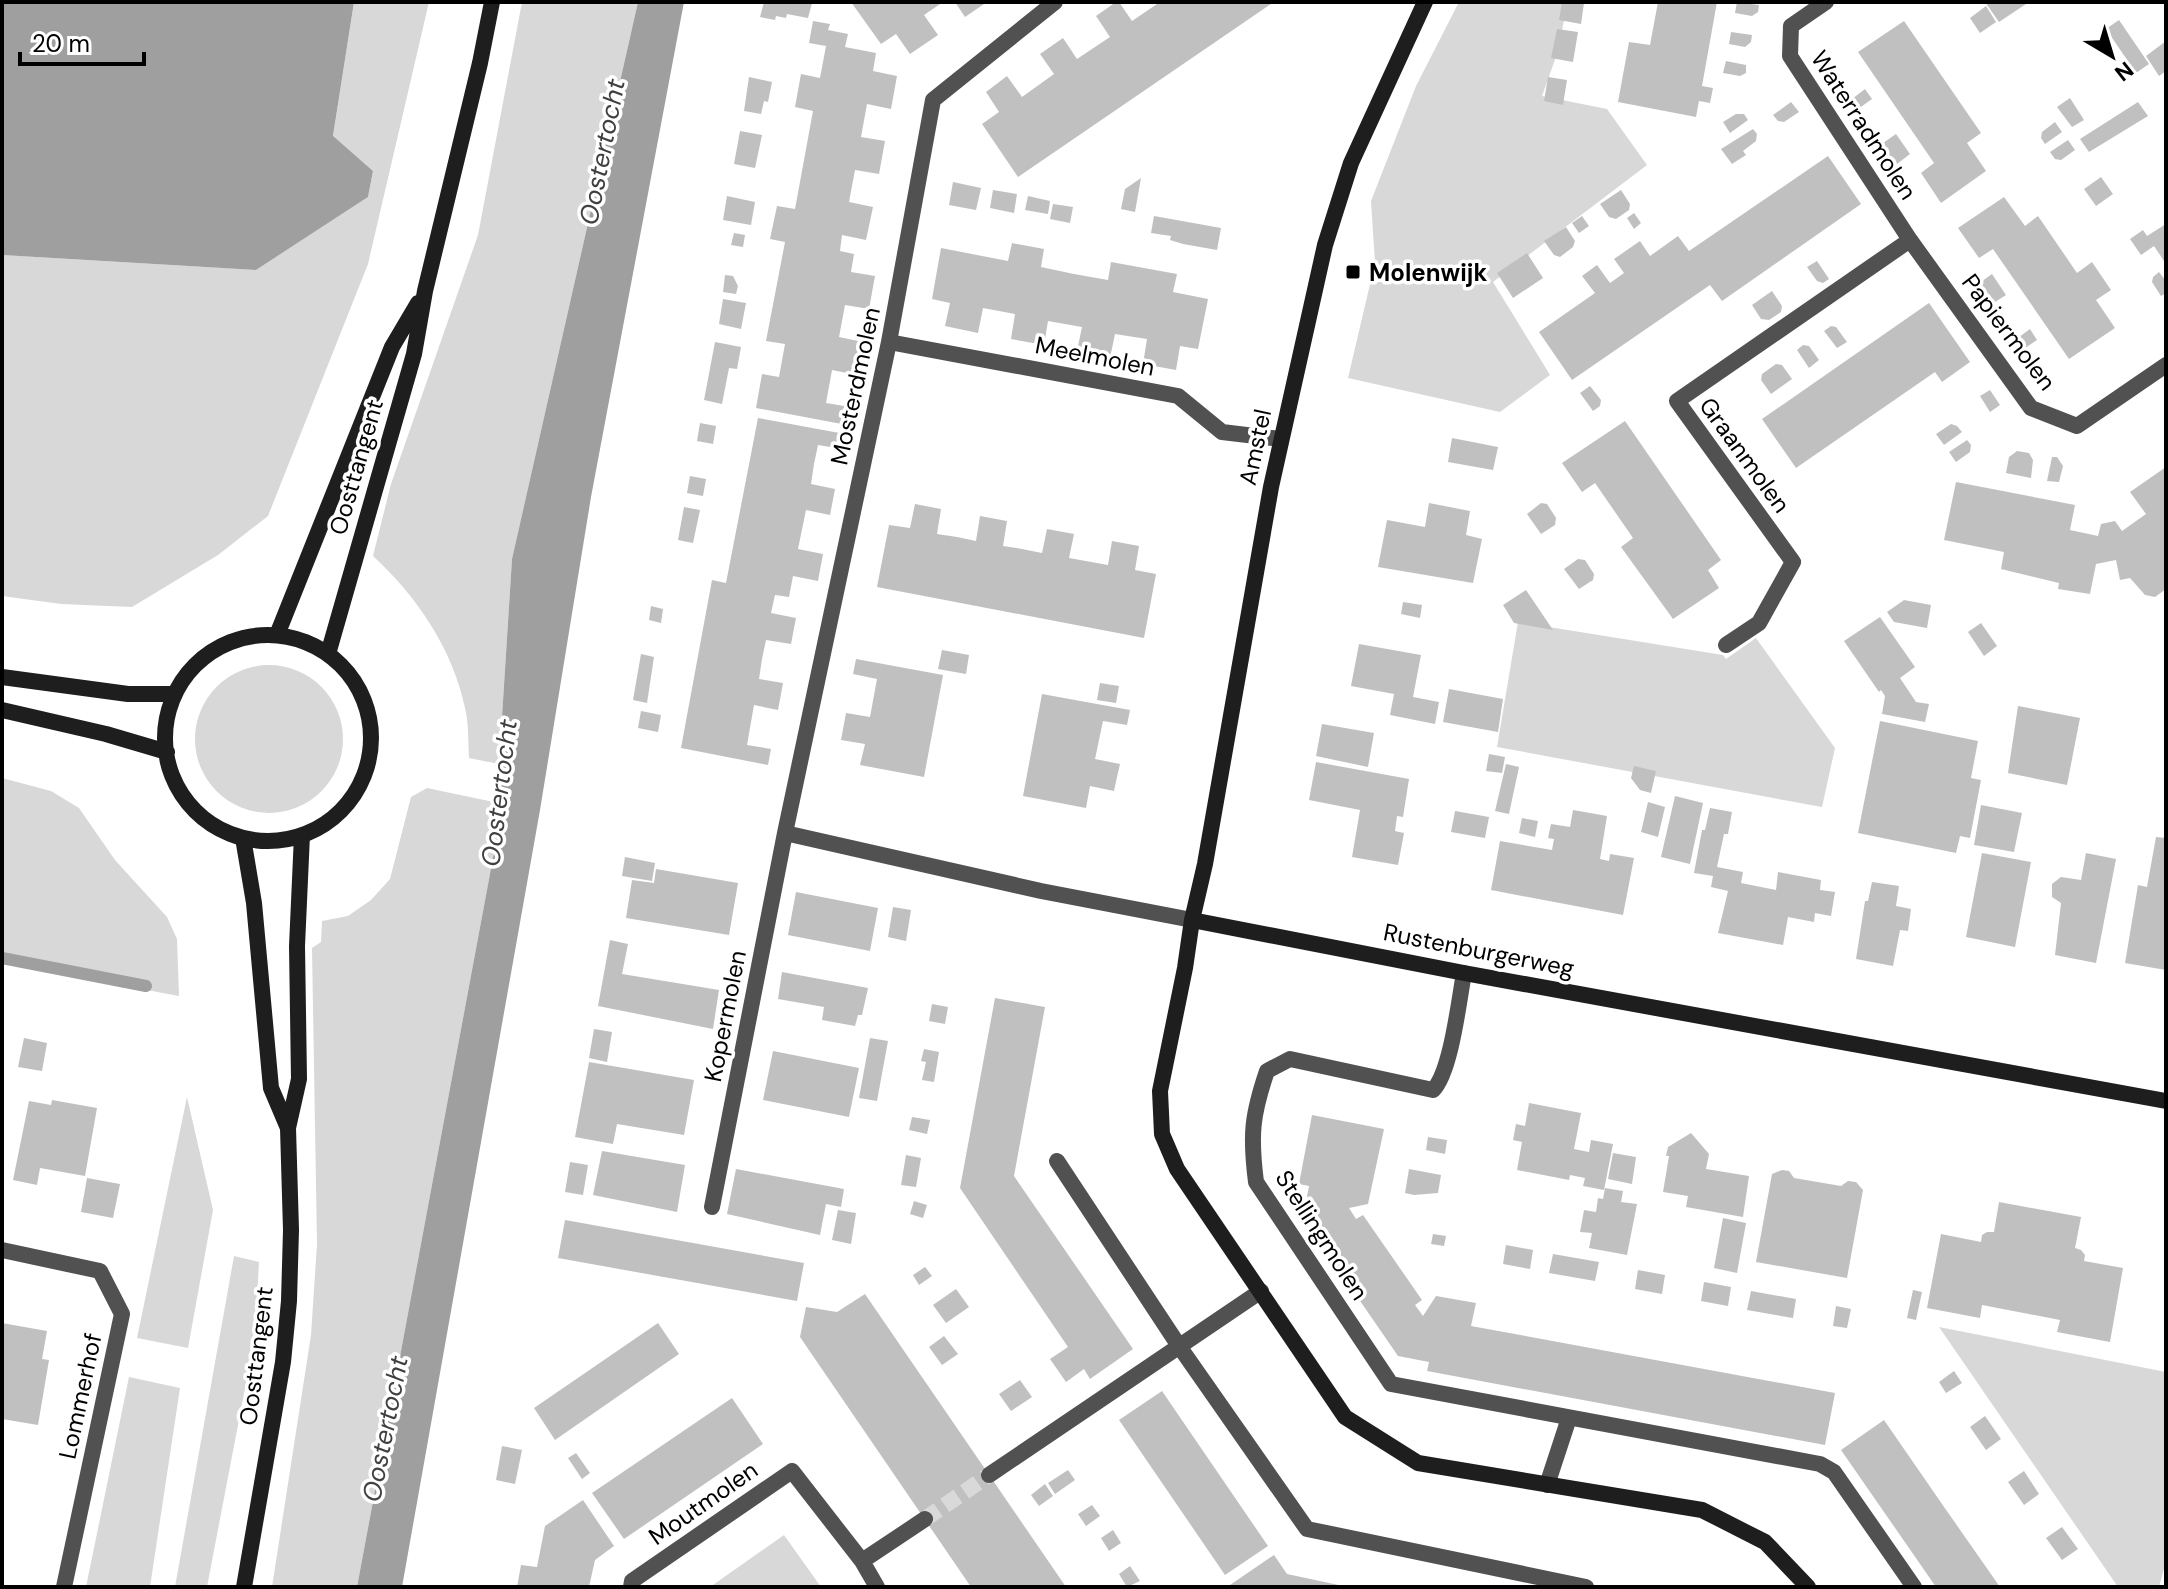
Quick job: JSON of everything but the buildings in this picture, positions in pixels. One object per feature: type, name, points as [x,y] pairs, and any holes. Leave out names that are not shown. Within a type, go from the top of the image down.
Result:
[{"type":"street","name":"Oosttangent","points":[[328,654],[414,354],[425,291],[492,2]]},
{"type":"street","name":"Mosterdmolen","points":[[785,833],[889,342],[933,100],[1055,2]]},
{"type":"street","name":"Amstel","points":[[1192,920],[1205,864],[1281,439],[1325,245],[1351,163],[1425,2]]},
{"type":"street","name":"Waterradmolen","points":[[1826,2],[1791,26],[1790,56],[1910,240]]},
{"type":"street","name":"Papiermolen","points":[[1910,240],[2031,408],[2077,426],[2166,365]]},
{"type":"street","name":"Graanmolen","points":[[1726,645],[1759,623],[1793,562],[1677,401],[1910,240]]},
{"type":"street","name":"Oosttangent","points":[[277,635],[392,347],[425,291]]},
{"type":"street","name":"Meelmolen","points":[[889,342],[1178,396],[1222,432],[1281,439]]},
{"type":"street","points":[[277,635],[305,641],[328,654],[358,685],[370,718],[371,753],[361,786],[340,812],[312,832],[279,841],[243,838],[220,830],[195,811],[177,786],[167,752],[166,727],[175,694],[191,670],[214,650],[243,638],[277,635]]},
{"type":"street","points":[[2,677],[128,694],[175,694]]},
{"type":"street","points":[[2,710],[167,752]]},
{"type":"street","name":"Rustenburgerweg","points":[[785,833],[1041,891],[1464,973],[2166,1101]]},
{"type":"street","name":"Kopermolen","points":[[712,1207],[785,833]]},
{"type":"street","name":"Oosttangent","points":[[244,1587],[283,1362],[291,1230],[288,1128],[299,1079],[297,946],[302,835]]},
{"type":"street","name":"Oosttangent","points":[[243,838],[252,889],[271,1088],[288,1128]]},
{"type":"street","points":[[1192,920],[1160,1091],[1162,1134],[1177,1169],[1345,1417],[1418,1463],[1702,1510],[1765,1542],[1808,1587]]},
{"type":"street","name":"Stellingmolen","points":[[1464,973],[1448,1054],[1440,1084],[1433,1090],[1290,1059],[1267,1071],[1254,1110],[1252,1148],[1256,1182],[1391,1384],[1820,1464],[1834,1472],[1914,1587]]},
{"type":"street","points":[[1057,1161],[1179,1346],[1307,1529],[1586,1587]]},
{"type":"street","name":"Lommerhof","points":[[2,1250],[100,1271],[122,1314],[64,1587]]},
{"type":"street","points":[[989,1475],[1261,1291]]},
{"type":"street","points":[[1547,1485],[1569,1418]]},
{"type":"street","name":"Moutmolen","points":[[631,1587],[632,1581],[792,1471],[862,1561],[877,1587]]},
{"type":"street","points":[[862,1561],[925,1519]]},
{"type":"shaded area","points":[[2,2],[354,2],[333,136],[373,171],[368,197],[256,270],[2,255]]},
{"type":"shaded area","points":[[354,2],[429,2],[368,264],[268,516],[218,555],[132,607],[61,604],[2,596],[2,255],[256,270],[368,197],[373,171],[333,137]]},
{"type":"shaded area","points":[[522,2],[638,2],[512,559],[499,764],[469,758],[465,708],[452,665],[418,606],[373,556],[391,484],[478,235]]},
{"type":"shaded area","points":[[638,2],[684,2],[591,497],[540,810],[402,1587],[357,1587],[503,804],[499,764],[512,559]]},
{"type":"shaded area","points":[[1459,2],[1568,2],[1557,54],[1542,96],[1607,109],[1647,165],[1493,282],[1550,375],[1500,412],[1348,378],[1375,263],[1371,201],[1416,86]]},
{"type":"shaded area","points":[[1518,622],[1723,655],[1726,659],[1756,638],[1835,748],[1822,807],[1497,747]]},
{"type":"shaded area","points":[[269,665],[297,671],[321,687],[337,711],[343,739],[337,767],[321,791],[297,807],[269,813],[241,807],[217,791],[201,767],[195,739],[201,711],[217,687],[241,671]]},
{"type":"shaded area","points":[[2,778],[51,791],[79,808],[115,860],[167,917],[177,939],[179,996],[2,963]]},
{"type":"shaded area","points":[[427,788],[503,804],[357,1587],[272,1587],[311,1335],[317,1244],[312,948],[321,942],[322,921],[348,916],[371,900],[390,879],[411,797]]},
{"type":"shaded area","points":[[187,1097],[213,1210],[188,1348],[137,1338]]},
{"type":"shaded area","points":[[234,1256],[259,1262],[255,1336],[207,1587],[175,1587]]},
{"type":"shaded area","points":[[1939,1327],[2166,1372],[2166,1561],[2159,1587],[2118,1587]]},
{"type":"shaded area","points":[[129,1377],[180,1388],[150,1587],[86,1587]]},
{"type":"shaded area","points":[[784,1535],[821,1587],[710,1587]]},
{"type":"waterway","points":[[2,958],[146,986]]},
{"type":"tunnel","points":[[925,1519],[989,1475]]},
{"type":"place","name":"Molenwijk","points":[[1353,272]]},
{"type":"water label","name":"Oostertocht","points":[[602,152]]},
{"type":"water label","name":"Oostertocht","points":[[499,793]]},
{"type":"water label","name":"Oostertocht","points":[[385,1429]]}]
